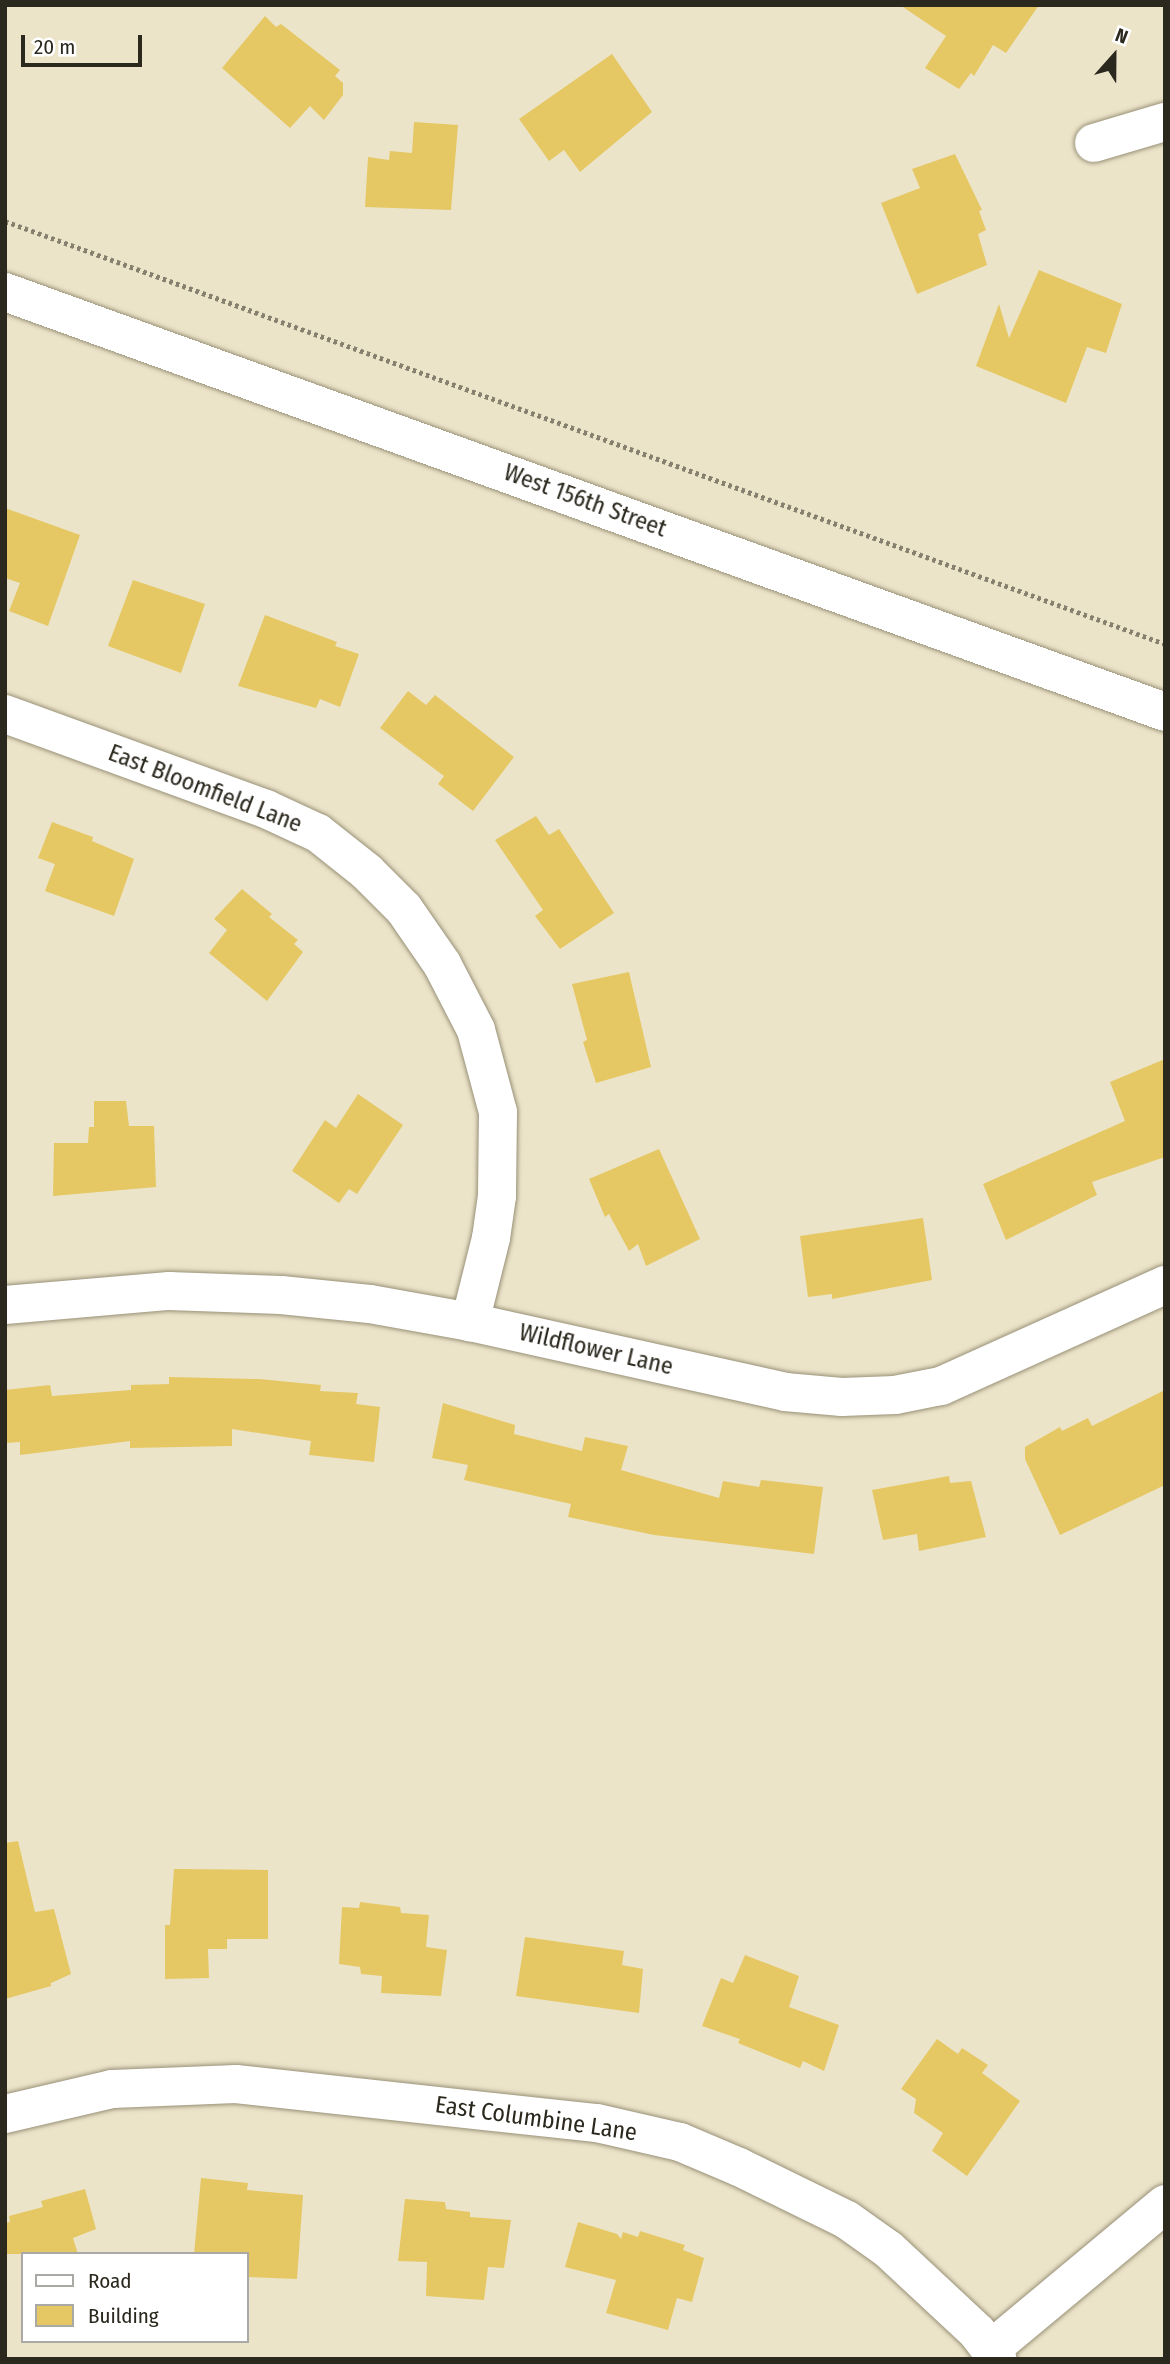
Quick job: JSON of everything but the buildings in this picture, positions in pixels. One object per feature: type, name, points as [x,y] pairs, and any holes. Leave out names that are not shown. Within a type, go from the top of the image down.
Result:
[{"type":"street","points":[[1094,143],[1165,122]]},
{"type":"street","name":"West 156th Street","points":[[5,292],[1165,712]]},
{"type":"street","name":"East Bloomfield Lane","points":[[5,714],[266,809],[318,833],[367,872],[404,909],[442,964],[476,1030],[498,1112],[499,1152],[491,1238],[470,1322]]},
{"type":"street","name":"Wildflower Lane","points":[[5,1305],[169,1291],[281,1295],[370,1304],[470,1322],[785,1392],[842,1397],[895,1395],[941,1386],[1165,1285]]},
{"type":"street","name":"East Columbine Lane","points":[[5,2114],[112,2089],[236,2084],[597,2123],[680,2142],[739,2167],[847,2220],[888,2249],[977,2332],[994,2354]]},
{"type":"street","points":[[994,2354],[1165,2204]]},
{"type":"path","points":[[5,220],[1165,644]]}]
